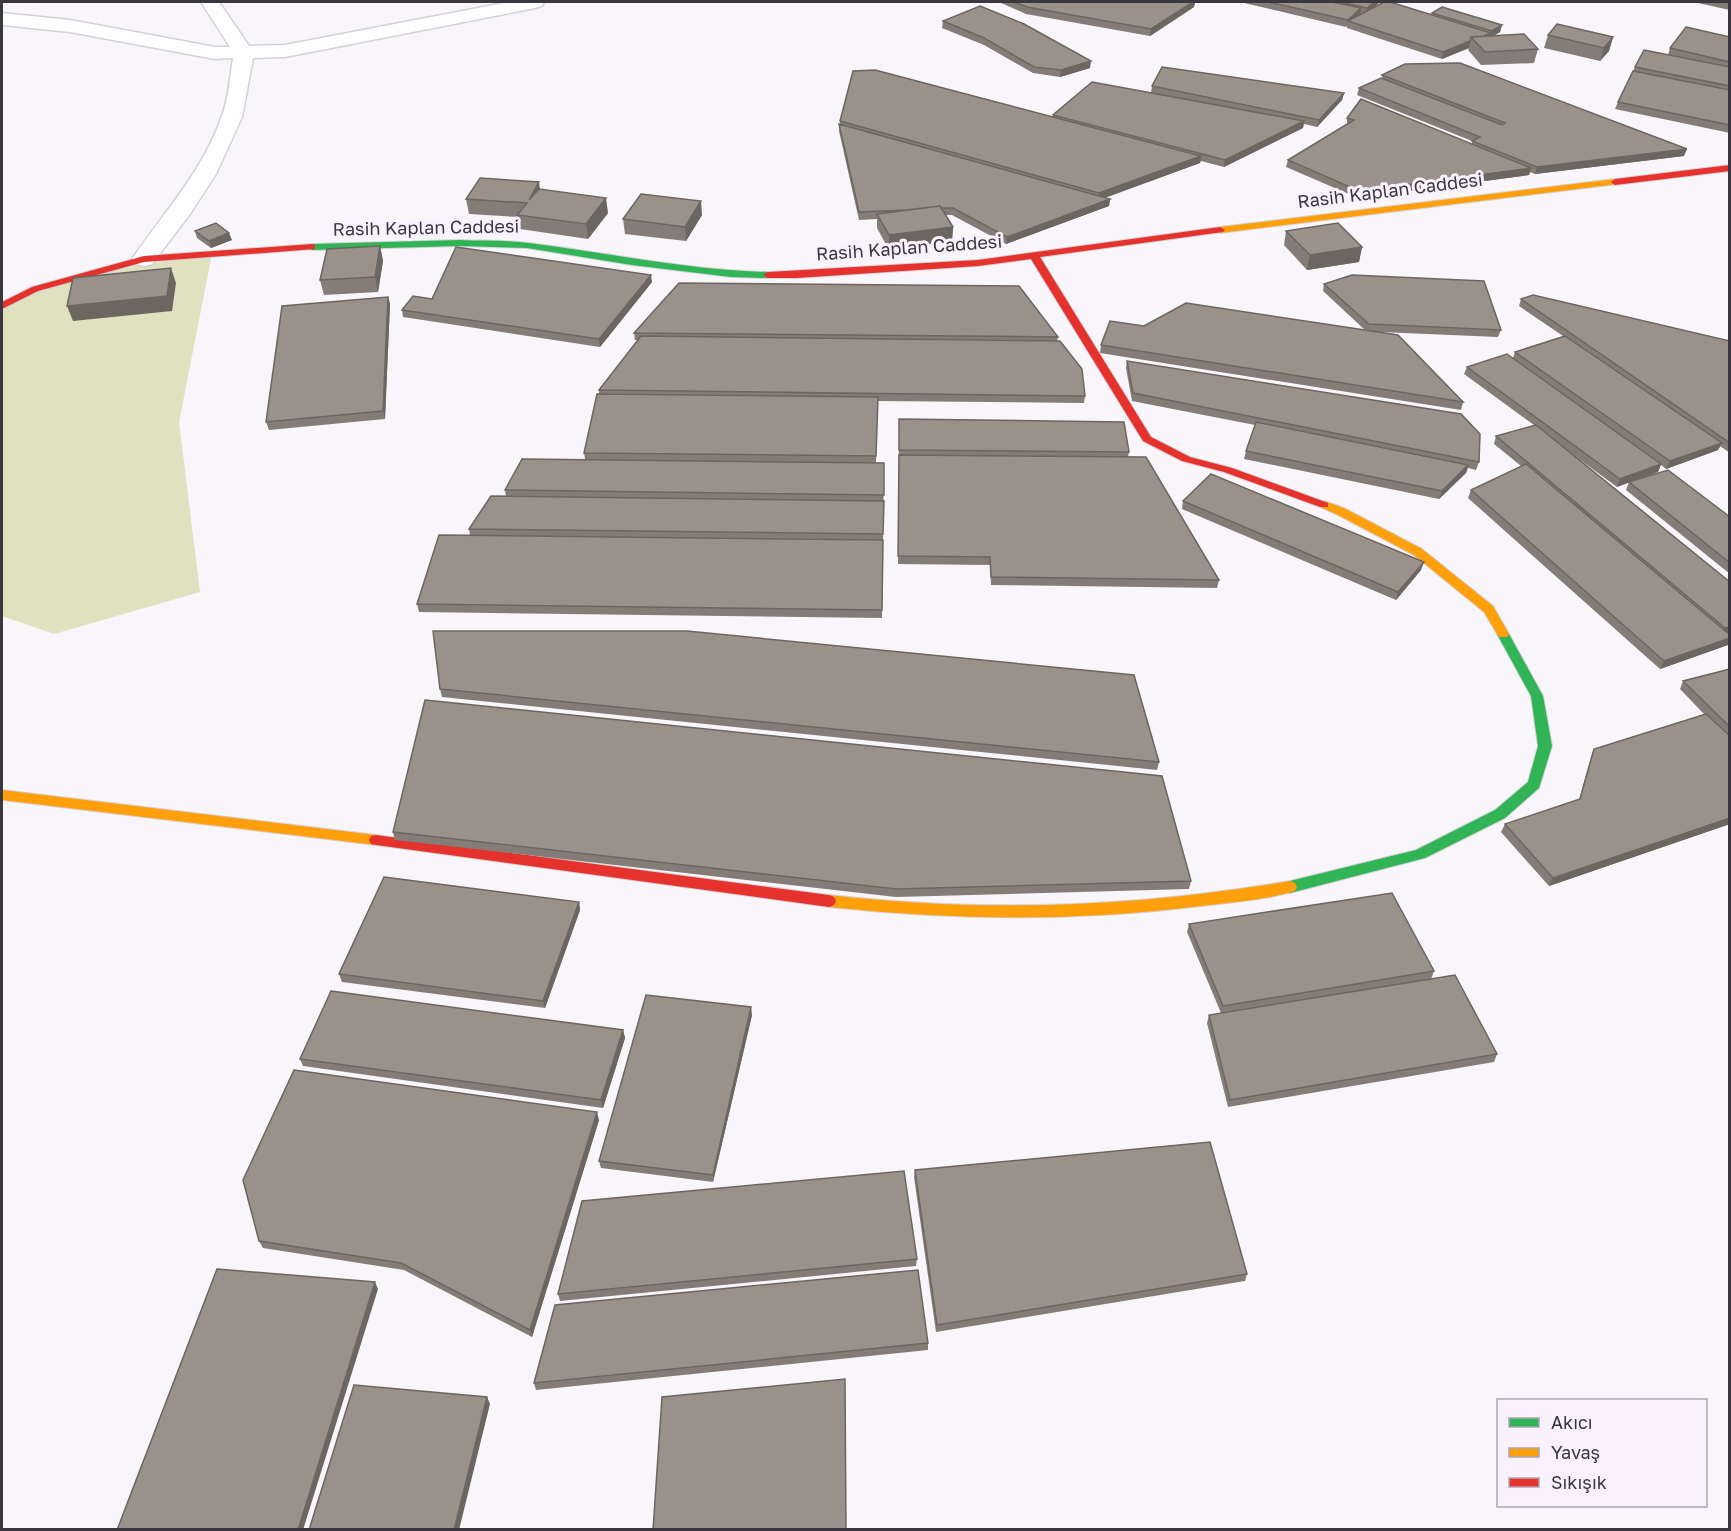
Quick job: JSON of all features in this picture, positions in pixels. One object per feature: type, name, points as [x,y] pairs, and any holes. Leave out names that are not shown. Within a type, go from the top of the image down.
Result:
[{"type":"street","points":[[144,259],[170,227],[208,167],[232,116],[244,54],[210,2]]},
{"type":"street","points":[[2,19],[70,26],[215,53],[244,54],[296,49],[535,2]]},
{"type":"street","name":"Rasih Kaplan Caddesi","points":[[2,306],[35,289],[144,259],[308,248],[460,243],[527,245],[632,262],[731,274],[797,275],[978,263],[1727,169]]},
{"type":"street","points":[[2,795],[398,843],[867,906],[1042,914],[1182,902],[1288,887],[1420,854],[1500,814],[1534,784],[1545,746],[1537,696],[1489,609],[1418,552],[1340,511],[1228,470],[1186,459],[1147,439],[1034,255]]},
{"type":"green space","points":[[212,254],[179,422],[200,592],[54,634],[2,616],[2,306],[35,289],[90,273]]},
{"type":"building","points":[[1014,2],[1193,2],[1151,29],[1027,7]]},
{"type":"building","points":[[1269,2],[1332,2],[1361,8],[1348,20]]},
{"type":"building","points":[[1341,2],[1374,2],[1367,8]]},
{"type":"building","points":[[1384,2],[1491,33],[1471,37],[1470,41],[1443,52],[1348,21]]},
{"type":"building","points":[[980,6],[1024,24],[1091,61],[1061,70],[1034,67],[984,38],[943,21]]},
{"type":"building","points":[[1442,7],[1502,25],[1492,31],[1432,13]]},
{"type":"building","points":[[1557,24],[1613,37],[1604,48],[1548,35]]},
{"type":"building","points":[[1686,27],[1730,37],[1730,62],[1670,48]]},
{"type":"building","points":[[1524,34],[1538,49],[1485,52],[1471,37]]},
{"type":"building","points":[[1644,50],[1730,67],[1730,86],[1635,67]]},
{"type":"building","points":[[1460,63],[1687,149],[1537,167],[1472,141],[1480,137],[1359,88],[1381,78],[1502,125],[1505,123],[1382,75],[1405,64]]},
{"type":"building","points":[[1162,67],[1344,93],[1319,120],[1152,86]]},
{"type":"building","points":[[875,70],[1201,156],[1099,193],[840,121],[853,71]]},
{"type":"building","points":[[1633,71],[1730,90],[1730,125],[1618,102]]},
{"type":"building","points":[[1092,82],[1304,121],[1225,160],[1053,115]]},
{"type":"building","points":[[1361,99],[1531,168],[1359,191],[1288,160],[1354,120],[1347,118]]},
{"type":"building","points":[[839,124],[1110,199],[1007,237],[953,208],[941,208],[940,206],[859,212]]},
{"type":"building","points":[[480,178],[539,182],[529,200],[539,189],[606,198],[586,224],[517,215],[527,203],[466,199]]},
{"type":"building","points":[[641,194],[701,201],[685,227],[623,219]]},
{"type":"building","points":[[940,206],[953,227],[889,235],[877,214]]},
{"type":"building","points":[[216,223],[229,233],[209,241],[195,231]]},
{"type":"building","points":[[1338,223],[1362,247],[1310,255],[1286,231]]},
{"type":"building","points":[[380,246],[375,277],[320,280],[327,249]]},
{"type":"building","points":[[456,247],[651,275],[599,339],[402,310],[413,296],[432,299]]},
{"type":"building","points":[[171,268],[167,296],[67,306],[73,278]]},
{"type":"building","points":[[1352,275],[1484,281],[1501,330],[1369,324],[1324,284]]},
{"type":"building","points":[[679,283],[1019,286],[1058,337],[634,333]]},
{"type":"building","points":[[1533,295],[1730,341],[1730,443],[1521,299]]},
{"type":"building","points":[[388,297],[383,411],[266,422],[282,306]]},
{"type":"building","points":[[1186,303],[1398,335],[1463,402],[1101,345],[1110,321],[1144,326]]},
{"type":"building","points":[[641,336],[1060,341],[1082,369],[1085,396],[599,390]]},
{"type":"building","points":[[1565,336],[1722,443],[1670,461],[1515,352]]},
{"type":"building","points":[[1507,354],[1661,464],[1620,479],[1467,367]]},
{"type":"building","points":[[1127,361],[1461,414],[1480,434],[1479,462],[1133,393]]},
{"type":"building","points":[[597,394],[878,397],[876,456],[584,453]]},
{"type":"building","points":[[899,419],[1124,422],[1129,452],[899,450]]},
{"type":"building","points":[[1256,422],[1468,465],[1442,491],[1246,451]]},
{"type":"building","points":[[1536,425],[1730,582],[1730,627],[1725,628],[1496,436]]},
{"type":"building","points":[[899,455],[1146,457],[1219,580],[991,577],[990,557],[898,556]]},
{"type":"building","points":[[522,459],[884,463],[884,495],[505,490]]},
{"type":"building","points":[[1526,464],[1730,635],[1730,638],[1664,661],[1471,490]]},
{"type":"building","points":[[1668,470],[1730,517],[1730,563],[1629,482]]},
{"type":"building","points":[[1211,474],[1424,562],[1398,592],[1183,501]]},
{"type":"building","points":[[491,496],[884,501],[883,534],[469,529]]},
{"type":"building","points":[[439,535],[883,540],[882,610],[417,604]]},
{"type":"building","points":[[433,631],[687,631],[1134,675],[1159,762],[440,689]]},
{"type":"building","points":[[1730,669],[1730,727],[1683,681]]},
{"type":"building","points":[[425,700],[1162,776],[1191,881],[896,889],[393,832]]},
{"type":"building","points":[[1706,714],[1730,736],[1730,818],[1553,878],[1505,824],[1580,799],[1594,749]]},
{"type":"building","points":[[384,877],[579,902],[543,1001],[339,974]]},
{"type":"building","points":[[1392,893],[1434,971],[1223,1006],[1189,924]]},
{"type":"building","points":[[1455,975],[1497,1054],[1230,1100],[1209,1015]]},
{"type":"building","points":[[331,991],[623,1030],[601,1100],[300,1059]]},
{"type":"building","points":[[646,995],[751,1007],[713,1175],[599,1161]]},
{"type":"building","points":[[294,1070],[597,1112],[530,1330],[401,1263],[259,1241],[243,1180]]},
{"type":"building","points":[[1210,1142],[1247,1274],[937,1325],[915,1170]]},
{"type":"building","points":[[904,1171],[917,1259],[558,1294],[582,1201]]},
{"type":"building","points":[[217,1269],[375,1282],[298,1530],[117,1530]]},
{"type":"building","points":[[918,1270],[928,1343],[534,1383],[555,1305]]},
{"type":"building","points":[[845,1379],[846,1530],[653,1530],[662,1397]]},
{"type":"building","points":[[354,1385],[487,1397],[454,1530],[309,1530]]},
{"type":"traffic: fast","points":[[312,247],[460,243],[527,245],[632,262],[731,274],[768,275]]},
{"type":"traffic: fast","points":[[1290,887],[1420,854],[1500,814],[1534,784],[1545,746],[1537,696],[1503,634]]},
{"type":"traffic: slow","points":[[1220,230],[1615,182]]},
{"type":"traffic: slow","points":[[1324,505],[1418,552],[1489,609],[1503,634]]},
{"type":"traffic: slow","points":[[2,795],[376,840]]},
{"type":"traffic: slow","points":[[829,901],[944,911],[1060,912],[1176,904],[1290,887]]},
{"type":"traffic: jam","points":[[1615,182],[1730,168]]},
{"type":"traffic: jam","points":[[768,275],[978,263],[1220,230]]},
{"type":"traffic: jam","points":[[2,306],[35,289],[144,259],[312,247]]},
{"type":"traffic: jam","points":[[1034,255],[1147,439],[1186,459],[1228,470],[1324,505]]},
{"type":"traffic: jam","points":[[376,840],[829,901]]}]
